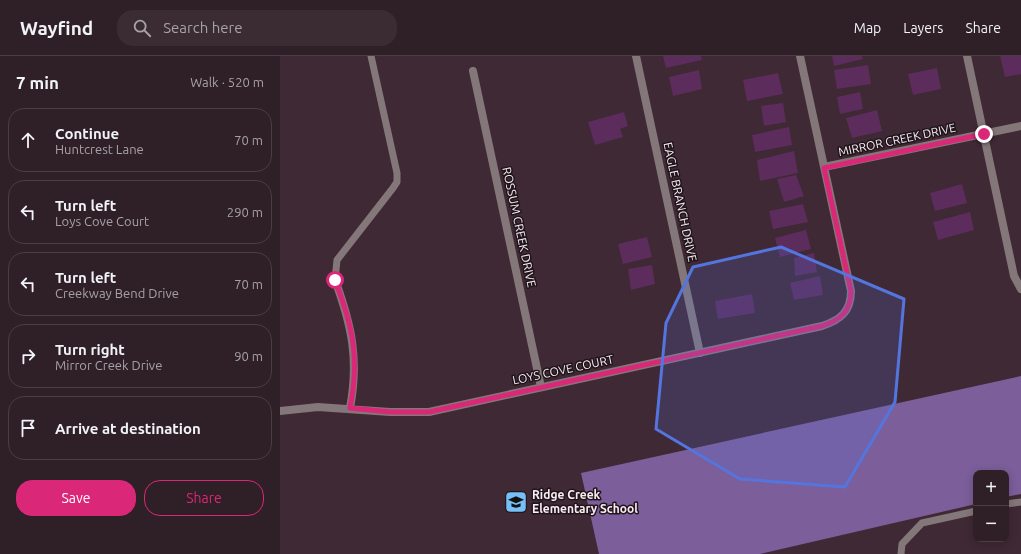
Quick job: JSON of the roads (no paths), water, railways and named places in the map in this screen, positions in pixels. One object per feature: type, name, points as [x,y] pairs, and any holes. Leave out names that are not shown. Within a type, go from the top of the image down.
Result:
[{"type":"street","name":"EAGLE BRANCH DRIVE","points":[[636,56],[700,353]]},
{"type":"street","points":[[800,56],[824,168]]},
{"type":"street","points":[[967,56],[1014,276],[1021,289]]},
{"type":"street","name":"ROSSUM CREEK DRIVE","points":[[473,71],[541,387]]},
{"type":"street","name":"MIRROR CREEK DRIVE","points":[[824,168],[1021,126]]},
{"type":"street","name":"LOYS COVE COURT","points":[[280,411],[318,407],[350,408],[390,412],[429,412],[822,326],[840,319],[846,313],[851,301],[851,291],[824,168]]},
{"type":"street","points":[[335,280],[347,311],[354,350],[355,384],[350,408]]},
{"type":"lane","points":[[335,280],[337,260],[397,182],[394,158],[371,56]]},
{"type":"lane","points":[[1009,504],[1021,502]]},
{"type":"lane","points":[[901,554],[902,544],[922,523],[973,512]]},
{"type":"place","name":"Ridge Creek Elementary School","points":[[516,502]]}]
